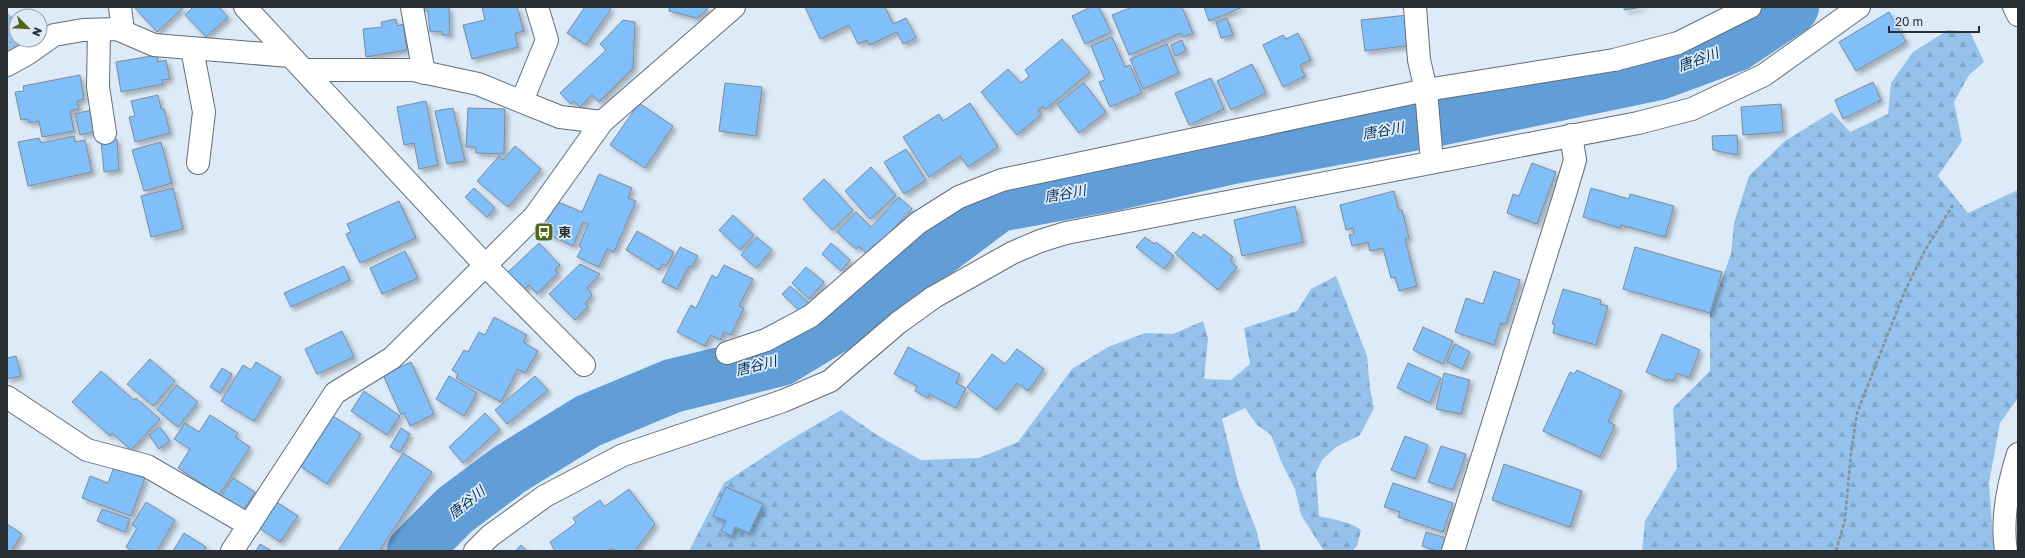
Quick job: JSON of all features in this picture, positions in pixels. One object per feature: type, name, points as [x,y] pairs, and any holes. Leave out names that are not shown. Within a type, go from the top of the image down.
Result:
[{"type":"street","points":[[120,7],[123,32]]},
{"type":"street","points":[[245,7],[485,265],[584,365]]},
{"type":"street","points":[[412,7],[424,73]]},
{"type":"street","points":[[522,100],[547,40],[537,7]]},
{"type":"street","points":[[232,551],[335,393],[392,358],[535,216],[602,122],[734,7]]},
{"type":"street","points":[[1415,7],[1419,60],[1426,90],[1432,162]]},
{"type":"street","points":[[727,353],[766,340],[811,316],[918,223],[959,196],[1002,180],[1426,90],[1614,60],[1678,43],[1750,7]]},
{"type":"street","points":[[475,551],[490,536],[545,496],[623,455],[783,401],[830,381],[898,323],[934,297],[1012,253],[1040,240],[1066,233],[1638,123],[1692,109],[1764,75],[1859,7]]},
{"type":"street","points":[[2014,7],[2018,15]]},
{"type":"street","points":[[7,65],[27,54],[54,35],[65,32],[117,29],[154,45],[297,63],[413,70],[478,84],[522,100],[560,117],[602,122]]},
{"type":"street","points":[[99,30],[98,86],[105,133]]},
{"type":"street","points":[[192,49],[204,112],[198,163]]},
{"type":"street","points":[[1453,551],[1575,160],[1571,136]]},
{"type":"street","points":[[7,396],[87,450],[147,466],[249,525]]},
{"type":"street","points":[[2006,551],[2004,535],[2009,482],[2018,454]]},
{"type":"path","points":[[1836,551],[1845,520],[1850,453],[1857,413],[1904,293],[1924,252],[1953,205]]},
{"type":"green space","points":[[7,13],[8,48],[19,48],[7,56]]},
{"type":"green space","points":[[1948,30],[1970,32],[1984,62],[1969,75],[1954,102],[1962,141],[1938,176],[1968,213],[2018,190],[2018,398],[2000,423],[1989,483],[1994,551],[1642,551],[1645,521],[1677,468],[1673,408],[1710,371],[1710,312],[1731,254],[1734,223],[1749,176],[1785,141],[1832,112],[1850,132],[1888,114],[1891,83],[1913,52]]},
{"type":"green space","points":[[1336,276],[1367,356],[1370,389],[1374,408],[1360,435],[1336,447],[1322,460],[1316,473],[1319,516],[1346,523],[1361,530],[1357,546],[1352,551],[1324,551],[1301,515],[1295,489],[1281,461],[1271,435],[1257,425],[1245,408],[1222,419],[1239,486],[1257,532],[1261,551],[689,551],[724,483],[785,443],[841,410],[877,435],[921,460],[979,458],[1018,442],[1072,369],[1108,347],[1145,333],[1173,334],[1203,321],[1208,338],[1204,379],[1231,380],[1250,364],[1244,328],[1297,311],[1311,289]]},
{"type":"building","points":[[134,7],[184,7],[157,32]]},
{"type":"building","points":[[193,7],[219,7],[228,17],[206,37],[185,15]]},
{"type":"building","points":[[424,7],[449,7],[450,35],[442,35],[442,31],[430,32],[428,11],[424,11]]},
{"type":"building","points":[[482,7],[517,7],[524,31],[515,33],[518,47],[472,59],[463,25],[485,20]]},
{"type":"building","points":[[585,7],[609,7],[611,9],[586,45],[567,33]]},
{"type":"building","points":[[669,7],[707,7],[707,10],[697,18],[669,11]]},
{"type":"building","points":[[805,7],[885,7],[893,24],[906,18],[916,38],[903,44],[897,32],[869,45],[867,40],[858,44],[849,25],[820,39]]},
{"type":"building","points":[[1091,7],[1099,7],[1111,32],[1085,44],[1072,16]]},
{"type":"building","points":[[1132,7],[1182,7],[1193,33],[1183,37],[1181,33],[1129,55],[1112,15]]},
{"type":"building","points":[[1204,7],[1243,7],[1209,21]]},
{"type":"building","points":[[1624,7],[1643,7],[1624,10]]},
{"type":"building","points":[[1889,12],[1906,42],[1856,71],[1839,42]]},
{"type":"building","points":[[1408,15],[1412,45],[1365,51],[1361,20]]},
{"type":"building","points":[[1227,18],[1233,35],[1221,38],[1216,22]]},
{"type":"building","points":[[396,19],[397,26],[403,24],[407,50],[366,57],[363,29],[382,27],[381,22]]},
{"type":"building","points":[[623,20],[635,22],[633,68],[599,102],[592,95],[580,107],[574,101],[571,104],[560,93],[606,50],[600,44]]},
{"type":"building","points":[[1298,33],[1311,60],[1300,65],[1305,76],[1283,87],[1263,45],[1283,35],[1286,39]]},
{"type":"building","points":[[1112,37],[1125,67],[1130,65],[1142,93],[1110,107],[1099,82],[1105,80],[1091,46]]},
{"type":"building","points":[[1062,39],[1090,72],[1046,109],[1043,106],[1038,110],[1041,114],[1017,135],[981,92],[1008,69],[1021,83],[1029,76],[1025,70]]},
{"type":"building","points":[[1182,40],[1186,51],[1175,56],[1171,45]]},
{"type":"building","points":[[1167,44],[1179,73],[1143,89],[1130,59]]},
{"type":"building","points":[[157,55],[158,62],[166,60],[170,79],[162,80],[163,84],[121,92],[116,62]]},
{"type":"building","points":[[1252,64],[1266,93],[1231,110],[1217,81]]},
{"type":"building","points":[[80,75],[84,99],[77,101],[79,109],[70,111],[74,131],[42,137],[39,121],[29,123],[28,119],[21,120],[15,92],[24,91],[23,86]]},
{"type":"building","points":[[1211,78],[1224,109],[1189,125],[1175,93]]},
{"type":"building","points":[[1873,82],[1881,100],[1843,119],[1835,100]]},
{"type":"building","points":[[725,83],[762,87],[756,136],[719,131]]},
{"type":"building","points":[[1084,83],[1106,112],[1079,133],[1057,104]]},
{"type":"building","points":[[158,95],[161,109],[164,109],[170,133],[135,142],[129,117],[135,116],[131,101]]},
{"type":"building","points":[[426,101],[438,165],[419,169],[414,143],[404,145],[397,107]]},
{"type":"building","points":[[639,103],[673,126],[645,168],[610,145]]},
{"type":"building","points":[[970,103],[998,147],[968,167],[960,156],[929,177],[903,137],[939,114],[943,121]]},
{"type":"building","points":[[1781,104],[1783,132],[1743,135],[1741,107]]},
{"type":"building","points":[[453,108],[465,161],[447,164],[435,111]]},
{"type":"building","points":[[468,108],[505,109],[504,154],[476,153],[476,147],[466,147]]},
{"type":"building","points":[[95,109],[100,130],[80,135],[75,114]]},
{"type":"building","points":[[1737,135],[1738,155],[1713,150],[1712,136]]},
{"type":"building","points":[[74,136],[75,142],[85,140],[92,172],[28,186],[18,142],[39,138],[41,143]]},
{"type":"building","points":[[117,139],[119,170],[104,172],[101,141]]},
{"type":"building","points":[[161,142],[172,183],[144,191],[132,150]]},
{"type":"building","points":[[515,146],[541,169],[508,207],[477,181],[499,156],[503,160]]},
{"type":"building","points":[[906,149],[926,180],[904,194],[884,162]]},
{"type":"building","points":[[1532,163],[1556,172],[1537,224],[1507,213],[1513,194],[1519,196]]},
{"type":"building","points":[[871,167],[896,195],[870,219],[845,191]]},
{"type":"building","points":[[599,174],[632,188],[628,198],[636,201],[614,252],[607,249],[599,267],[577,257],[582,248],[579,246],[588,224],[583,222],[573,246],[543,232],[556,201],[582,212]]},
{"type":"building","points":[[824,179],[853,210],[832,230],[803,199]]},
{"type":"building","points":[[173,188],[183,229],[151,237],[141,196]]},
{"type":"building","points":[[474,188],[495,208],[487,217],[465,197]]},
{"type":"building","points":[[1591,188],[1629,199],[1630,194],[1674,206],[1665,237],[1621,225],[1620,228],[1583,217]]},
{"type":"building","points":[[1394,191],[1399,211],[1402,210],[1409,238],[1405,239],[1417,286],[1399,291],[1395,277],[1391,278],[1383,248],[1370,251],[1368,242],[1352,246],[1349,235],[1354,234],[1353,228],[1346,230],[1340,205]]},
{"type":"building","points":[[899,197],[912,209],[877,246],[875,244],[866,253],[859,246],[856,249],[837,232],[856,212],[871,227]]},
{"type":"building","points":[[399,201],[416,238],[360,263],[346,234],[351,232],[347,224]]},
{"type":"building","points":[[1295,206],[1303,242],[1242,256],[1234,220]]},
{"type":"building","points":[[733,215],[754,235],[740,250],[719,230]]},
{"type":"building","points":[[637,231],[674,252],[666,266],[662,264],[659,270],[626,250]]},
{"type":"building","points":[[1193,232],[1201,238],[1204,234],[1233,257],[1230,261],[1237,267],[1218,290],[1175,253]]},
{"type":"building","points":[[757,237],[772,250],[756,268],[741,255]]},
{"type":"building","points":[[1145,237],[1154,244],[1156,242],[1174,256],[1164,269],[1136,247]]},
{"type":"building","points":[[539,243],[560,265],[555,270],[558,273],[537,294],[529,285],[523,290],[507,273]]},
{"type":"building","points":[[831,243],[850,260],[841,271],[822,254]]},
{"type":"building","points":[[680,247],[698,256],[692,267],[689,266],[677,289],[662,282]]},
{"type":"building","points":[[1635,247],[1722,272],[1710,313],[1623,289]]},
{"type":"building","points":[[405,251],[418,278],[382,294],[370,268]]},
{"type":"building","points":[[580,264],[600,274],[587,288],[592,295],[585,304],[588,307],[575,320],[549,294]]},
{"type":"building","points":[[724,265],[753,279],[739,306],[744,308],[731,335],[724,332],[720,340],[711,335],[705,346],[677,332],[691,305],[696,308],[712,275],[717,278]]},
{"type":"building","points":[[344,266],[350,280],[291,307],[284,293]]},
{"type":"building","points":[[806,267],[824,282],[809,299],[792,283]]},
{"type":"building","points":[[1494,271],[1520,280],[1506,324],[1501,323],[1494,345],[1455,332],[1466,298],[1483,304]]},
{"type":"building","points":[[790,286],[809,303],[801,312],[782,294]]},
{"type":"building","points":[[1563,289],[1601,300],[1600,304],[1608,306],[1596,345],[1553,333],[1555,324],[1552,324]]},
{"type":"building","points":[[494,317],[527,335],[523,342],[538,351],[525,373],[518,369],[501,402],[456,378],[458,374],[452,370],[464,350],[468,352],[479,332],[485,335]]},
{"type":"building","points":[[1423,327],[1453,341],[1443,364],[1413,350]]},
{"type":"building","points":[[342,331],[354,357],[317,374],[305,349]]},
{"type":"building","points":[[1662,334],[1700,350],[1689,378],[1677,373],[1673,381],[1668,379],[1667,381],[1646,372]]},
{"type":"building","points":[[1455,344],[1470,352],[1462,369],[1447,362]]},
{"type":"building","points":[[908,347],[960,374],[956,383],[966,388],[956,408],[929,394],[928,398],[915,391],[917,386],[894,374]]},
{"type":"building","points":[[1017,349],[1044,369],[1028,391],[1017,383],[996,410],[967,387],[992,354],[1005,364]]},
{"type":"building","points":[[16,356],[21,376],[7,379],[7,358]]},
{"type":"building","points":[[150,359],[175,381],[153,406],[127,384]]},
{"type":"building","points":[[256,362],[281,377],[254,421],[221,401],[243,365],[251,370]]},
{"type":"building","points":[[411,362],[434,414],[410,426],[404,413],[401,415],[383,375]]},
{"type":"building","points":[[1408,363],[1441,378],[1430,403],[1397,388]]},
{"type":"building","points":[[222,368],[232,374],[220,393],[210,387]]},
{"type":"building","points":[[1577,370],[1622,391],[1608,422],[1615,425],[1600,457],[1543,431],[1570,372],[1574,374]]},
{"type":"building","points":[[101,371],[134,400],[136,398],[160,419],[131,450],[112,433],[110,436],[72,402]]},
{"type":"building","points":[[1444,373],[1470,380],[1461,414],[1436,409]]},
{"type":"building","points":[[449,376],[477,393],[464,416],[436,399]]},
{"type":"building","points":[[535,376],[548,390],[507,424],[495,410]]},
{"type":"building","points":[[177,385],[198,402],[178,427],[157,410]]},
{"type":"building","points":[[364,391],[400,416],[387,435],[351,411]]},
{"type":"building","points":[[485,413],[500,429],[463,463],[449,447]]},
{"type":"building","points":[[210,415],[238,433],[235,437],[250,447],[219,495],[178,468],[190,449],[174,439],[185,423],[199,432]]},
{"type":"building","points":[[333,416],[361,434],[327,484],[300,466]]},
{"type":"building","points":[[160,427],[170,441],[159,449],[149,435]]},
{"type":"building","points":[[401,428],[410,434],[400,452],[390,447]]},
{"type":"building","points":[[1405,436],[1428,445],[1415,479],[1391,470]]},
{"type":"building","points":[[1441,446],[1466,454],[1453,490],[1428,482]]},
{"type":"building","points":[[403,453],[432,472],[379,551],[338,551]]},
{"type":"building","points":[[1504,464],[1582,491],[1570,527],[1492,500]]},
{"type":"building","points":[[114,467],[145,478],[131,516],[82,498],[90,476],[108,483]]},
{"type":"building","points":[[233,478],[255,492],[243,511],[221,496]]},
{"type":"building","points":[[1393,483],[1453,503],[1443,532],[1398,517],[1400,512],[1384,507]]},
{"type":"building","points":[[726,487],[763,504],[749,533],[735,527],[732,536],[721,531],[726,521],[713,516]]},
{"type":"building","points":[[629,489],[655,524],[635,551],[615,551],[612,548],[607,551],[555,551],[550,542],[576,523],[573,518],[600,500],[604,507]]},
{"type":"building","points":[[275,501],[298,516],[280,542],[258,527]]},
{"type":"building","points":[[146,502],[175,520],[157,551],[132,551],[126,547],[137,528],[132,525]]},
{"type":"building","points":[[102,509],[130,519],[125,532],[97,521]]},
{"type":"building","points":[[7,524],[22,534],[11,551],[7,551]]},
{"type":"building","points":[[1426,532],[1450,539],[1446,551],[1437,551],[1422,546]]},
{"type":"building","points":[[184,533],[206,547],[204,551],[173,551]]},
{"type":"building","points":[[260,544],[272,551],[256,551]]},
{"type":"building","points":[[521,545],[527,551],[515,551]]},
{"type":"waterway","name":"唐谷川","points":[[414,551],[455,510],[510,469],[588,421],[672,386],[781,359],[842,322],[998,205],[1113,184],[1233,157],[1424,122],[1659,73],[1735,45],[1792,7]]},
{"type":"place","name":"東","points":[[544,232]]}]
